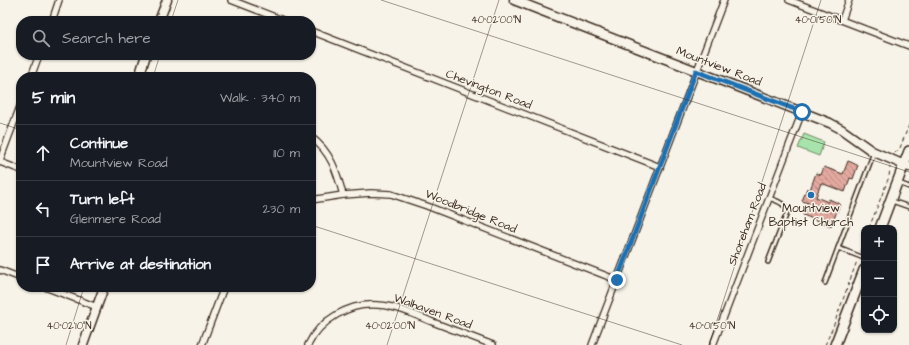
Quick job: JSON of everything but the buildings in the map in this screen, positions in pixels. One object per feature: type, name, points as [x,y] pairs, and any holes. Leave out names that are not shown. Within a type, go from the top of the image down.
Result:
[{"type":"main road","points":[[881,225],[897,182],[906,166],[909,151]]},
{"type":"main road","points":[[836,345],[861,278]]},
{"type":"street","points":[[54,16],[59,0]]},
{"type":"street","points":[[161,16],[167,0]]},
{"type":"street","points":[[230,0],[272,16]]},
{"type":"street","name":"Mountview Road","points":[[514,0],[836,126],[863,146],[906,166]]},
{"type":"street","points":[[592,345],[724,0]]},
{"type":"street","points":[[789,0],[909,46]]},
{"type":"street","points":[[842,20],[849,0]]},
{"type":"street","name":"Chevington Road","points":[[316,33],[660,167]]},
{"type":"street","points":[[33,72],[37,60]]},
{"type":"street","points":[[141,72],[144,60]]},
{"type":"street","name":"Shoreham Road","points":[[713,345],[802,112]]},
{"type":"street","points":[[16,118],[0,161],[16,168]]},
{"type":"street","points":[[316,140],[320,143],[332,160],[343,195]]},
{"type":"street","name":"Woodbridge Road","points":[[316,199],[371,193],[391,194],[410,199],[617,280]]},
{"type":"street","points":[[0,270],[16,276]]},
{"type":"street","points":[[58,292],[97,307]]},
{"type":"street","points":[[83,345],[102,292]]},
{"type":"street","points":[[202,345],[222,292]]},
{"type":"street","name":"Walhaven Road","points":[[308,345],[321,327],[340,313],[362,305],[378,304],[402,309],[493,345]]},
{"type":"lane","points":[[825,283],[874,152]]},
{"type":"lane","points":[[897,182],[909,187]]},
{"type":"lane","points":[[768,262],[787,213],[784,205],[769,198]]},
{"type":"lane","points":[[890,201],[909,208]]},
{"type":"lane","points":[[838,248],[861,257]]},
{"type":"path","points":[[870,225],[889,177],[889,170],[895,152],[900,148],[909,125]]},
{"type":"path","points":[[825,345],[861,248]]},
{"type":"green space","points":[[804,134],[824,142],[819,156],[798,148]]},
{"type":"place","name":"Mountview Baptist Church","points":[[811,195]]},
{"type":"route","points":[[617,280],[696,71],[802,112]]}]
